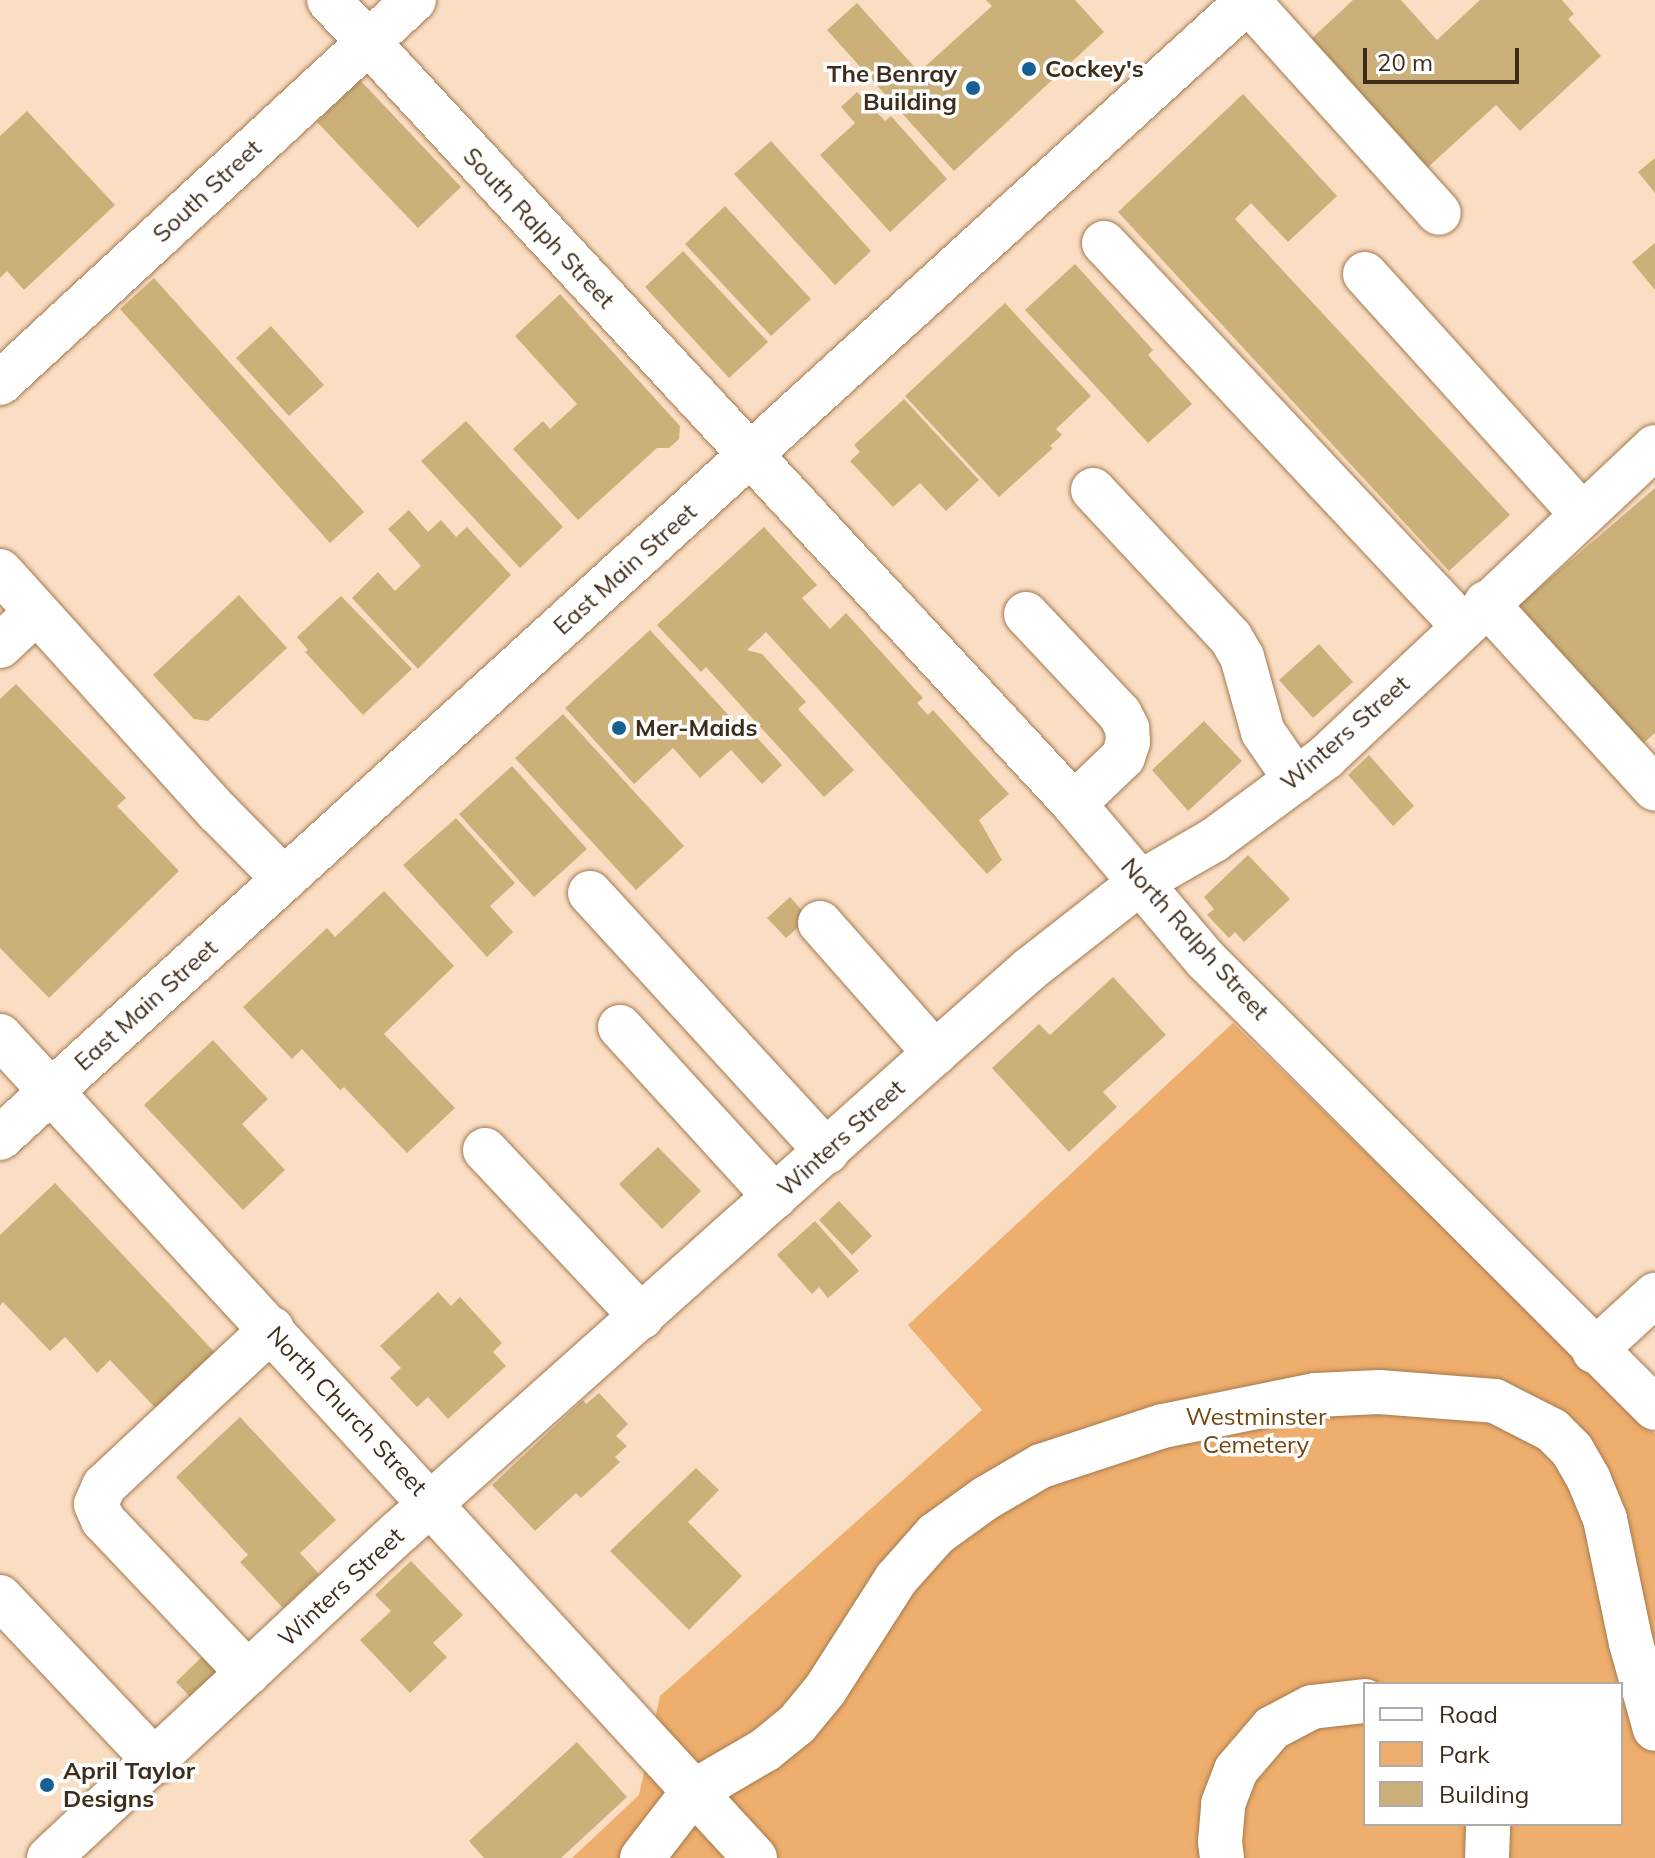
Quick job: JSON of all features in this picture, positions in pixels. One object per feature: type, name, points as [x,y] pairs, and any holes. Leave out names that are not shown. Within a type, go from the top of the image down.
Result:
[{"type":"street","name":"South Ralph Street","points":[[329,0],[750,455]]},
{"type":"street","name":"South Street","points":[[0,383],[414,0]]},
{"type":"street","points":[[1249,0],[1439,213]]},
{"type":"street","name":"East Main Street","points":[[0,1138],[1249,0]]},
{"type":"street","points":[[1104,243],[1475,615],[1655,789]]},
{"type":"street","points":[[1365,274],[1582,514]]},
{"type":"street","name":"Winters Street","points":[[49,1858],[433,1503],[1030,969],[1141,882],[1214,840],[1326,757],[1655,447]]},
{"type":"street","name":"North Ralph Street","points":[[750,455],[1074,804],[1206,960],[1594,1351],[1655,1408]]},
{"type":"street","points":[[1093,490],[1231,638],[1242,657],[1263,732],[1296,780]]},
{"type":"street","points":[[0,571],[219,813],[284,879]]},
{"type":"street","points":[[0,646],[36,612]]},
{"type":"street","points":[[1026,614],[1120,714],[1127,728],[1128,742],[1123,757],[1074,804]]},
{"type":"street","points":[[590,893],[827,1152]]},
{"type":"street","points":[[820,923],[935,1053]]},
{"type":"street","points":[[620,1027],[775,1197]]},
{"type":"street","name":"North Church Street","points":[[0,1036],[433,1503],[639,1734],[755,1858]]},
{"type":"street","points":[[485,1150],[642,1317]]},
{"type":"street","points":[[1594,1351],[1655,1295]]},
{"type":"street","points":[[248,1673],[103,1520],[96,1504],[104,1486],[272,1329]]},
{"type":"street","points":[[642,1858],[693,1792],[765,1750],[797,1724],[825,1690],[896,1579],[936,1534],[986,1498],[1041,1466],[1163,1426],[1316,1395],[1379,1392],[1495,1401],[1552,1430],[1572,1450],[1605,1519],[1631,1643],[1655,1729]]},
{"type":"street","points":[[0,1597],[156,1762]]},
{"type":"street","points":[[1222,1858],[1223,1804],[1236,1770],[1272,1728],[1312,1707],[1363,1701]]},
{"type":"street","points":[[1487,1858],[1488,1826]]},
{"type":"green space","name":"Westminster Cemetery","points":[[1233,1023],[1655,1434],[1655,1858],[572,1858],[639,1795],[660,1696],[982,1410],[908,1325]]},
{"type":"building","points":[[986,0],[1075,0],[1104,32],[954,171],[827,30],[857,3],[919,72],[992,6]]},
{"type":"building","points":[[1353,0],[1401,0],[1437,40],[1480,0],[1562,0],[1574,14],[1568,19],[1601,56],[1520,131],[1496,105],[1426,169],[1309,41]]},
{"type":"building","points":[[360,80],[461,187],[418,228],[317,122]]},
{"type":"building","points":[[857,92],[885,121],[891,116],[947,179],[890,232],[820,155],[855,123],[841,107]]},
{"type":"building","points":[[1243,94],[1337,196],[1288,242],[1251,203],[1235,219],[1510,515],[1449,571],[1118,212]]},
{"type":"building","points":[[27,111],[115,205],[24,290],[7,271],[0,278],[0,136]]},
{"type":"building","points":[[771,141],[871,251],[835,285],[734,174]]},
{"type":"building","points":[[1655,158],[1655,193],[1638,172]]},
{"type":"building","points":[[725,206],[811,299],[771,336],[685,244]]},
{"type":"building","points":[[1655,243],[1655,290],[1632,262]]},
{"type":"building","points":[[683,251],[768,342],[729,378],[645,287]]},
{"type":"building","points":[[1075,264],[1153,350],[1148,355],[1192,404],[1148,443],[1025,310]]},
{"type":"building","points":[[154,278],[364,512],[330,543],[120,309]]},
{"type":"building","points":[[560,294],[680,426],[679,439],[669,448],[657,448],[578,520],[513,449],[543,421],[550,429],[577,404],[515,336]]},
{"type":"building","points":[[1005,303],[1091,396],[1056,429],[1062,435],[1050,446],[1053,448],[999,497],[905,396]]},
{"type":"building","points":[[271,326],[324,385],[289,416],[236,358]]},
{"type":"building","points":[[904,399],[979,480],[946,511],[920,483],[893,507],[850,461],[860,452],[854,445]]},
{"type":"building","points":[[466,421],[563,527],[520,568],[421,461]]},
{"type":"building","points":[[1655,488],[1655,733],[1640,746],[1519,605]]},
{"type":"building","points":[[409,510],[428,532],[441,520],[456,537],[467,527],[511,575],[418,669],[352,598],[378,572],[395,591],[421,566],[388,529]]},
{"type":"building","points":[[764,527],[817,585],[802,598],[830,629],[846,613],[923,698],[917,703],[928,715],[933,710],[1009,794],[979,820],[1002,860],[987,874],[766,632],[747,650],[762,654],[806,702],[798,709],[854,770],[824,797],[706,667],[701,672],[657,625]]},
{"type":"building","points":[[239,595],[287,648],[208,721],[194,719],[153,675]]},
{"type":"building","points":[[341,596],[412,669],[363,715],[305,652],[308,650],[297,637]]},
{"type":"building","points":[[650,630],[747,735],[751,731],[782,765],[762,784],[731,750],[700,778],[673,748],[634,784],[565,708]]},
{"type":"building","points":[[1319,644],[1353,682],[1313,718],[1279,680]]},
{"type":"building","points":[[16,684],[126,798],[117,806],[179,871],[49,998],[0,948],[0,699]]},
{"type":"building","points":[[563,714],[684,846],[636,890],[515,758]]},
{"type":"building","points":[[1204,721],[1242,761],[1188,811],[1152,770]]},
{"type":"building","points":[[1369,755],[1414,806],[1393,826],[1348,775]]},
{"type":"building","points":[[512,766],[587,849],[534,897],[459,814]]},
{"type":"building","points":[[456,818],[515,883],[490,906],[513,932],[487,957],[403,865]]},
{"type":"building","points":[[1248,855],[1290,899],[1244,942],[1235,932],[1229,938],[1207,915],[1214,909],[1204,897]]},
{"type":"building","points":[[384,891],[454,966],[384,1034],[455,1108],[407,1153],[344,1087],[340,1090],[302,1049],[292,1059],[243,1007],[327,928],[335,937]]},
{"type":"building","points":[[790,897],[809,918],[786,938],[767,918]]},
{"type":"building","points":[[1113,977],[1166,1035],[1103,1092],[1117,1107],[1069,1152],[992,1068],[1039,1024],[1050,1035]]},
{"type":"building","points":[[213,1040],[268,1099],[242,1124],[285,1170],[243,1210],[144,1105]]},
{"type":"building","points":[[658,1147],[701,1191],[662,1229],[619,1184]]},
{"type":"building","points":[[55,1183],[221,1359],[162,1415],[110,1360],[97,1373],[65,1337],[50,1351],[3,1302],[0,1306],[0,1235]]},
{"type":"building","points":[[839,1201],[872,1236],[852,1255],[819,1220]]},
{"type":"building","points":[[815,1221],[859,1271],[828,1298],[819,1287],[812,1294],[777,1255]]},
{"type":"building","points":[[438,1292],[451,1306],[460,1297],[502,1343],[493,1352],[506,1366],[448,1419],[428,1397],[417,1407],[390,1378],[401,1368],[380,1346]]},
{"type":"building","points":[[599,1393],[628,1424],[616,1436],[627,1446],[615,1457],[620,1462],[581,1498],[576,1493],[535,1531],[492,1485],[583,1400],[586,1404]]},
{"type":"building","points":[[240,1417],[336,1520],[300,1553],[319,1574],[283,1608],[240,1562],[248,1555],[176,1477]]},
{"type":"building","points":[[696,1468],[719,1490],[688,1522],[742,1576],[689,1630],[610,1551]]},
{"type":"building","points":[[411,1561],[463,1615],[433,1643],[447,1657],[410,1693],[360,1640],[391,1611],[375,1595]]},
{"type":"building","points":[[205,1654],[224,1674],[195,1702],[176,1682]]},
{"type":"building","points":[[577,1742],[627,1797],[561,1858],[484,1858],[469,1841]]},
{"type":"place","name":"Cockey's","points":[[1029,69]]},
{"type":"place","name":"The Benray Building","points":[[973,88]]},
{"type":"place","name":"Mer-Maids","points":[[619,728]]},
{"type":"place","name":"April Taylor Designs","points":[[47,1785]]}]
